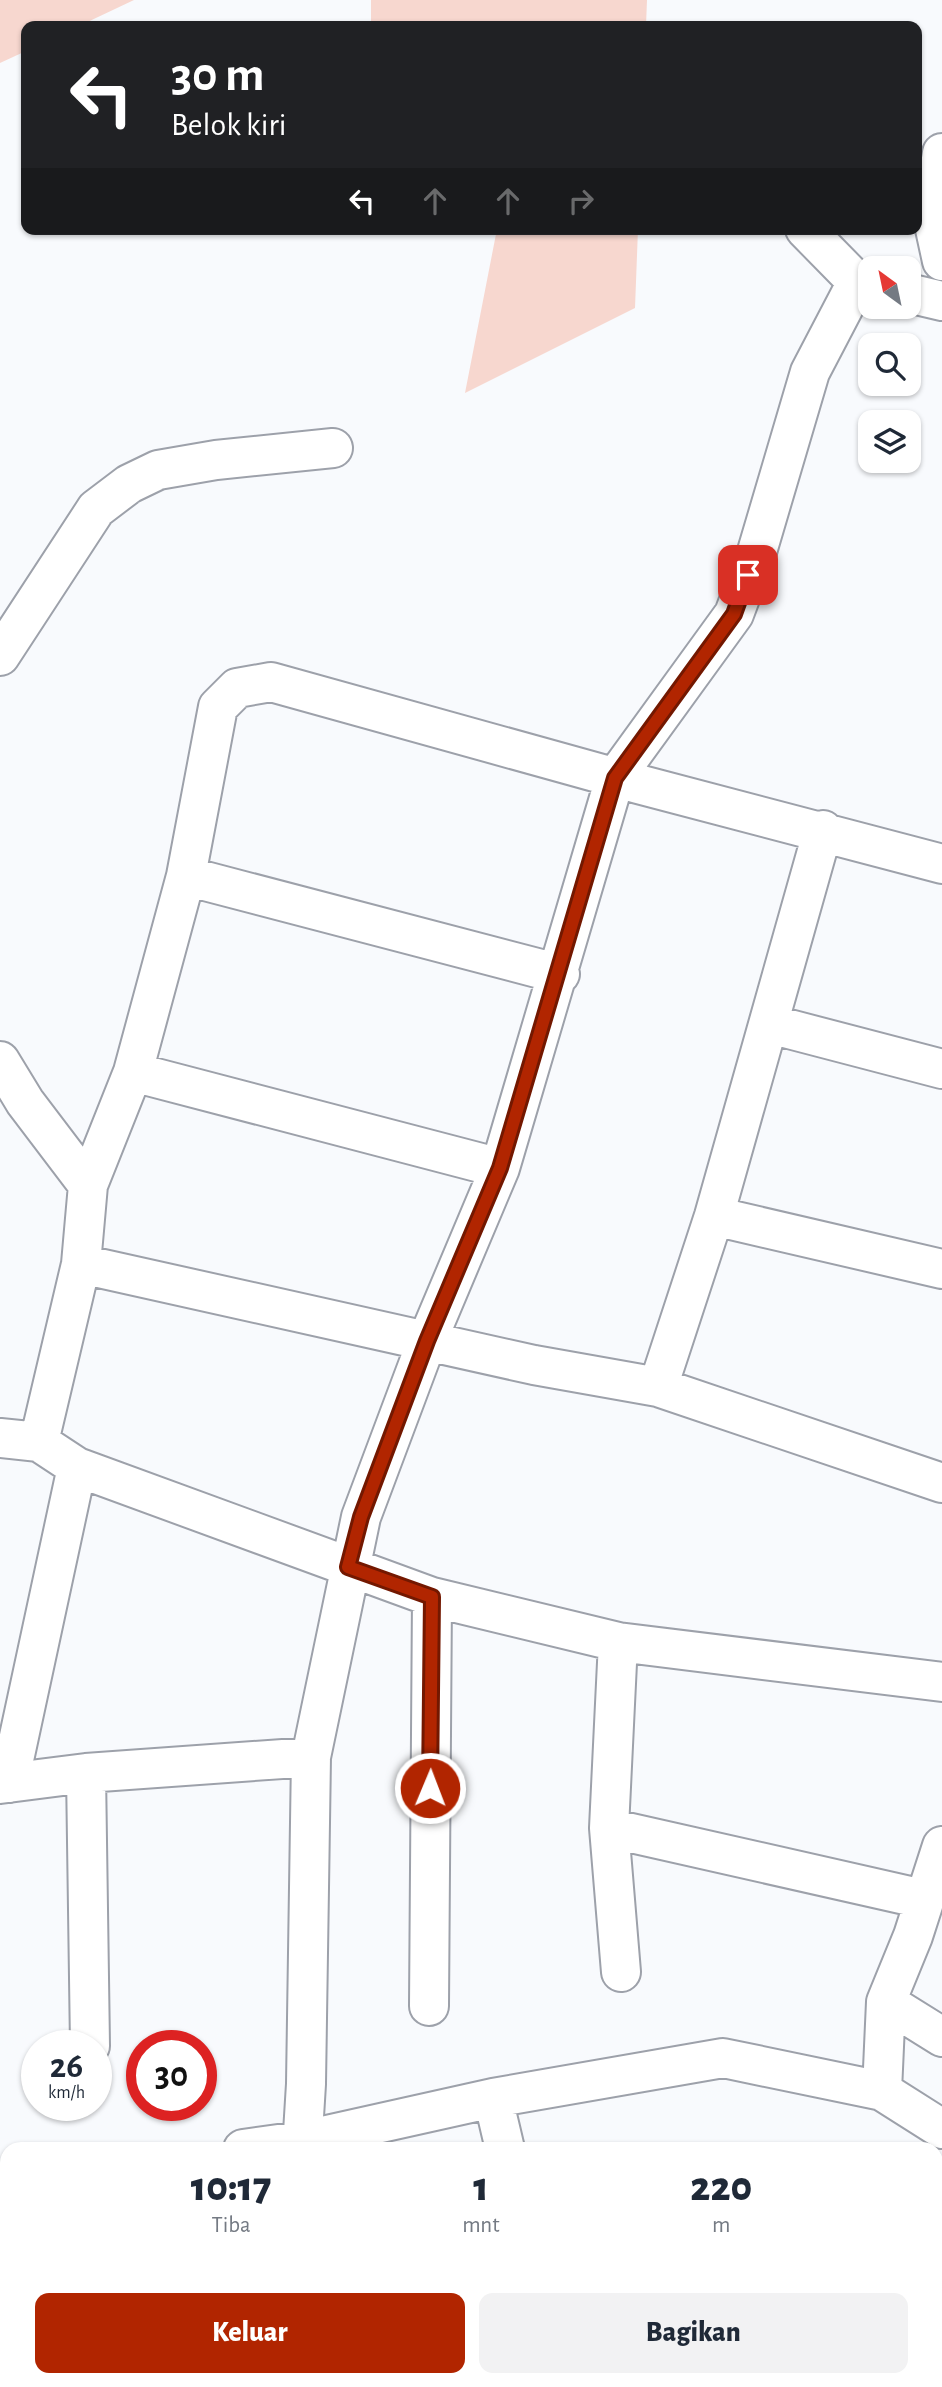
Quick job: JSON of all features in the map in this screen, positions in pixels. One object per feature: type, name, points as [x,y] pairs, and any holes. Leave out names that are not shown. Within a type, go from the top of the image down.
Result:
[{"type":"street","points":[[942,153],[932,215],[942,261]]},
{"type":"street","points":[[811,235],[858,279]]},
{"type":"street","points":[[301,2142],[306,2084],[312,1757],[348,1567],[361,1517],[427,1341],[500,1168],[560,974],[615,778],[734,614],[756,555],[810,372],[858,292]]},
{"type":"street","points":[[921,296],[942,301]]},
{"type":"street","points":[[0,656],[96,509],[129,484],[158,470],[216,460],[333,448]]},
{"type":"street","points":[[39,1442],[81,1264],[88,1185],[133,1072],[186,876],[218,707],[237,688],[271,682],[615,778],[823,830],[942,864]]},
{"type":"street","points":[[658,1387],[714,1216],[823,830]]},
{"type":"street","points":[[186,876],[560,974]]},
{"type":"street","points":[[770,1024],[942,1069]]},
{"type":"street","points":[[0,1061],[25,1102],[88,1185]]},
{"type":"street","points":[[133,1072],[500,1168]]},
{"type":"street","points":[[714,1216],[942,1269]]},
{"type":"street","points":[[81,1264],[534,1365],[658,1387],[942,1483]]},
{"type":"street","points":[[0,1438],[39,1442],[77,1467],[432,1597],[618,1642],[942,1682]]},
{"type":"street","points":[[77,1467],[5,1783],[86,1773],[312,1757]]},
{"type":"street","points":[[429,2006],[432,1597]]},
{"type":"street","points":[[618,1642],[609,1828],[621,1972]]},
{"type":"street","points":[[86,1773],[90,2030]]},
{"type":"street","points":[[609,1828],[923,1899]]},
{"type":"street","points":[[882,2091],[886,2003],[913,1936],[942,1846]]},
{"type":"street","points":[[886,2003],[942,2037]]},
{"type":"street","points":[[313,2142],[493,2098],[723,2058],[882,2091],[942,2129]]},
{"type":"street","points":[[493,2098],[503,2142]]},
{"type":"shaded area","points":[[0,0],[134,0],[90,21],[21,21],[21,53],[0,63]]},
{"type":"shaded area","points":[[371,0],[647,0],[646,21],[371,21]]},
{"type":"shaded area","points":[[496,235],[638,235],[635,308],[465,393]]},
{"type":"route","points":[[430,1788],[432,1597],[348,1567],[361,1517],[427,1341],[500,1168],[560,974],[615,778],[734,614],[748,575]]}]
